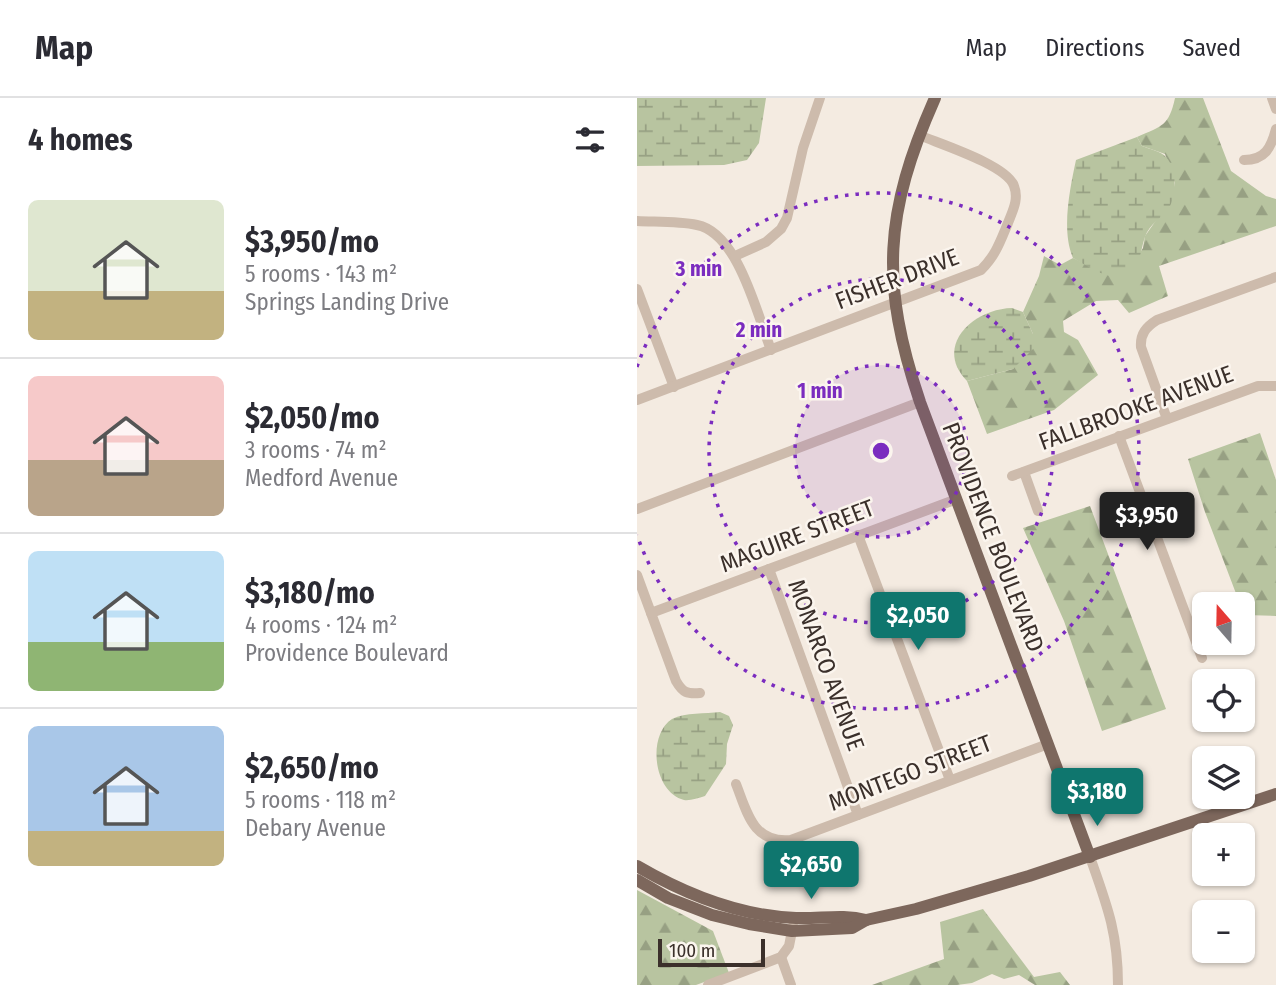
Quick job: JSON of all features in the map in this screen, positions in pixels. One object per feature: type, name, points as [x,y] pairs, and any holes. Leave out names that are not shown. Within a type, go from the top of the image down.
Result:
[{"type":"main road","name":"PROVIDENCE BOULEVARD","points":[[935,98],[919,135],[899,198],[893,234],[894,303],[904,350],[920,402],[1090,857]]},
{"type":"main road","points":[[637,880],[669,898],[712,915],[749,924],[852,928],[866,920],[916,909],[1090,857],[1276,794]]},
{"type":"main road","points":[[637,866],[669,885],[712,902],[793,924]]},
{"type":"street","points":[[735,256],[766,242],[781,229],[787,218],[803,148],[820,98]]},
{"type":"street","points":[[1272,98],[1276,109]]},
{"type":"street","points":[[1244,160],[1254,160],[1264,155],[1276,129]]},
{"type":"street","name":"FISHER DRIVE","points":[[637,400],[981,270],[993,258],[1016,197],[1014,184],[1002,170],[919,135]]},
{"type":"street","points":[[637,221],[697,225],[710,229],[725,241],[735,256],[771,350]]},
{"type":"street","points":[[1167,419],[1143,352],[1141,337],[1146,328],[1157,320],[1276,277]]},
{"type":"street","points":[[637,289],[674,387]]},
{"type":"street","name":"FALLBROOKE AVENUE","points":[[1012,477],[1258,386],[1276,386]]},
{"type":"street","points":[[637,509],[920,402]]},
{"type":"street","points":[[1119,436],[1202,657]]},
{"type":"street","points":[[1024,472],[1038,511]]},
{"type":"street","name":"MAGUIRE STREET","points":[[651,613],[957,499]]},
{"type":"street","points":[[858,535],[950,780]]},
{"type":"street","name":"MONARCO AVENUE","points":[[769,569],[857,815]]},
{"type":"street","points":[[637,575],[676,681],[682,692],[700,692]]},
{"type":"street","name":"MONTEGO STREET","points":[[736,783],[758,831],[768,838],[790,840],[1048,744]]},
{"type":"street","name":"PROVIDENCE BOULEVARD","points":[[1090,857],[1111,917],[1118,950],[1118,985]]},
{"type":"street","points":[[709,985],[781,957],[789,946],[793,924]]},
{"type":"street","points":[[781,957],[791,985]]},
{"type":"green space","points":[[637,98],[766,98],[759,143],[747,160],[724,165],[637,166]]},
{"type":"green space","points":[[1175,98],[1203,98],[1231,171],[1266,196],[1276,199],[1276,226],[1159,266],[1168,296],[1129,313],[1118,300],[1096,301],[1063,321],[1064,332],[1078,340],[1098,375],[1054,410],[987,434],[967,381],[1013,369],[1033,334],[1023,312],[1039,276],[1044,256],[1060,265],[1073,258],[1104,272],[1126,275],[1143,248],[1145,236],[1169,207],[1175,183],[1165,154],[1142,146],[1137,137],[1167,120]]},
{"type":"green space","points":[[1137,137],[1142,146],[1161,153],[1170,162],[1175,182],[1173,196],[1169,208],[1147,232],[1135,268],[1127,275],[1113,276],[1073,258],[1067,223],[1071,183],[1076,160]]},
{"type":"green space","points":[[1012,308],[1023,312],[1036,346],[1013,369],[967,381],[958,368],[954,355],[962,332],[984,315]]},
{"type":"green space","points":[[1260,433],[1276,480],[1276,616],[1255,615],[1255,592],[1235,592],[1188,459]]},
{"type":"green space","points":[[1090,506],[1166,709],[1102,731],[1064,621],[1023,528]]},
{"type":"green space","points":[[720,712],[729,716],[733,725],[727,744],[726,764],[705,796],[684,800],[674,795],[660,775],[657,762],[659,737],[672,719],[689,714]]},
{"type":"green space","points":[[637,890],[713,931],[729,973],[696,985],[637,985]]},
{"type":"green space","points":[[983,909],[1034,977],[1060,972],[1070,985],[1035,985],[1019,975],[1004,979],[992,974],[972,983],[957,985],[872,985],[944,959],[940,922]]}]
